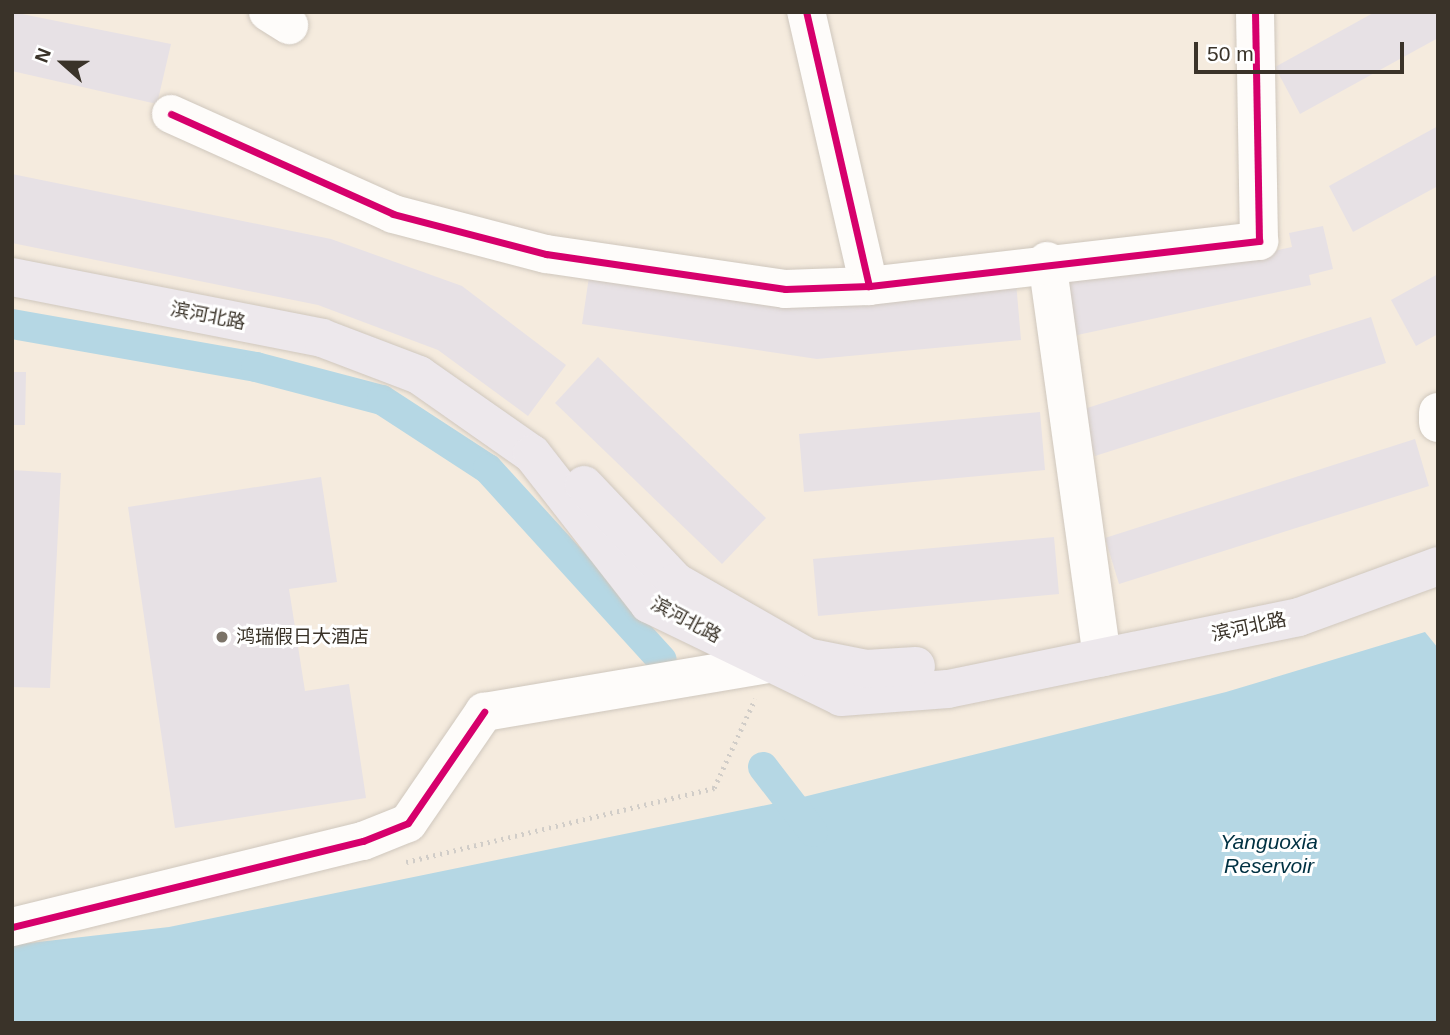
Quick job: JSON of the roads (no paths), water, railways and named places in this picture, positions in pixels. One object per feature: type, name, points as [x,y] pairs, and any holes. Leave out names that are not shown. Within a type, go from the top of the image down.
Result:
[{"type":"main road","name":"滨河北路","points":[[12,259],[324,321],[427,362],[544,443],[676,582],[841,697],[948,689],[1100,647],[1289,602],[1438,545]]},
{"type":"main road","name":"滨河北路","points":[[12,277],[322,338],[419,375],[532,454],[649,604],[789,660]]},
{"type":"main road","name":"滨河北路","points":[[1100,647],[1299,617],[1438,566]]},
{"type":"street","points":[[806,12],[869,286]]},
{"type":"street","points":[[172,114],[393,214],[546,254],[785,289],[869,286],[1047,261],[1258,241],[1255,12]]},
{"type":"street","points":[[1047,261],[1100,647]]},
{"type":"street","points":[[1438,412],[1438,423]]},
{"type":"street","points":[[12,927],[363,841],[408,823],[484,712],[789,660]]},
{"type":"water","name":"Yanguoxia Reservoir","points":[[1425,632],[1438,648],[1438,1023],[12,1023],[12,945],[169,927],[791,800],[1226,692]]},
{"type":"waterway","points":[[12,324],[256,367],[382,400],[488,469],[662,660]]},
{"type":"waterway","points":[[763,767],[813,832]]},
{"type":"place","name":"鸿瑞假日大酒店","points":[[222,637]]}]
